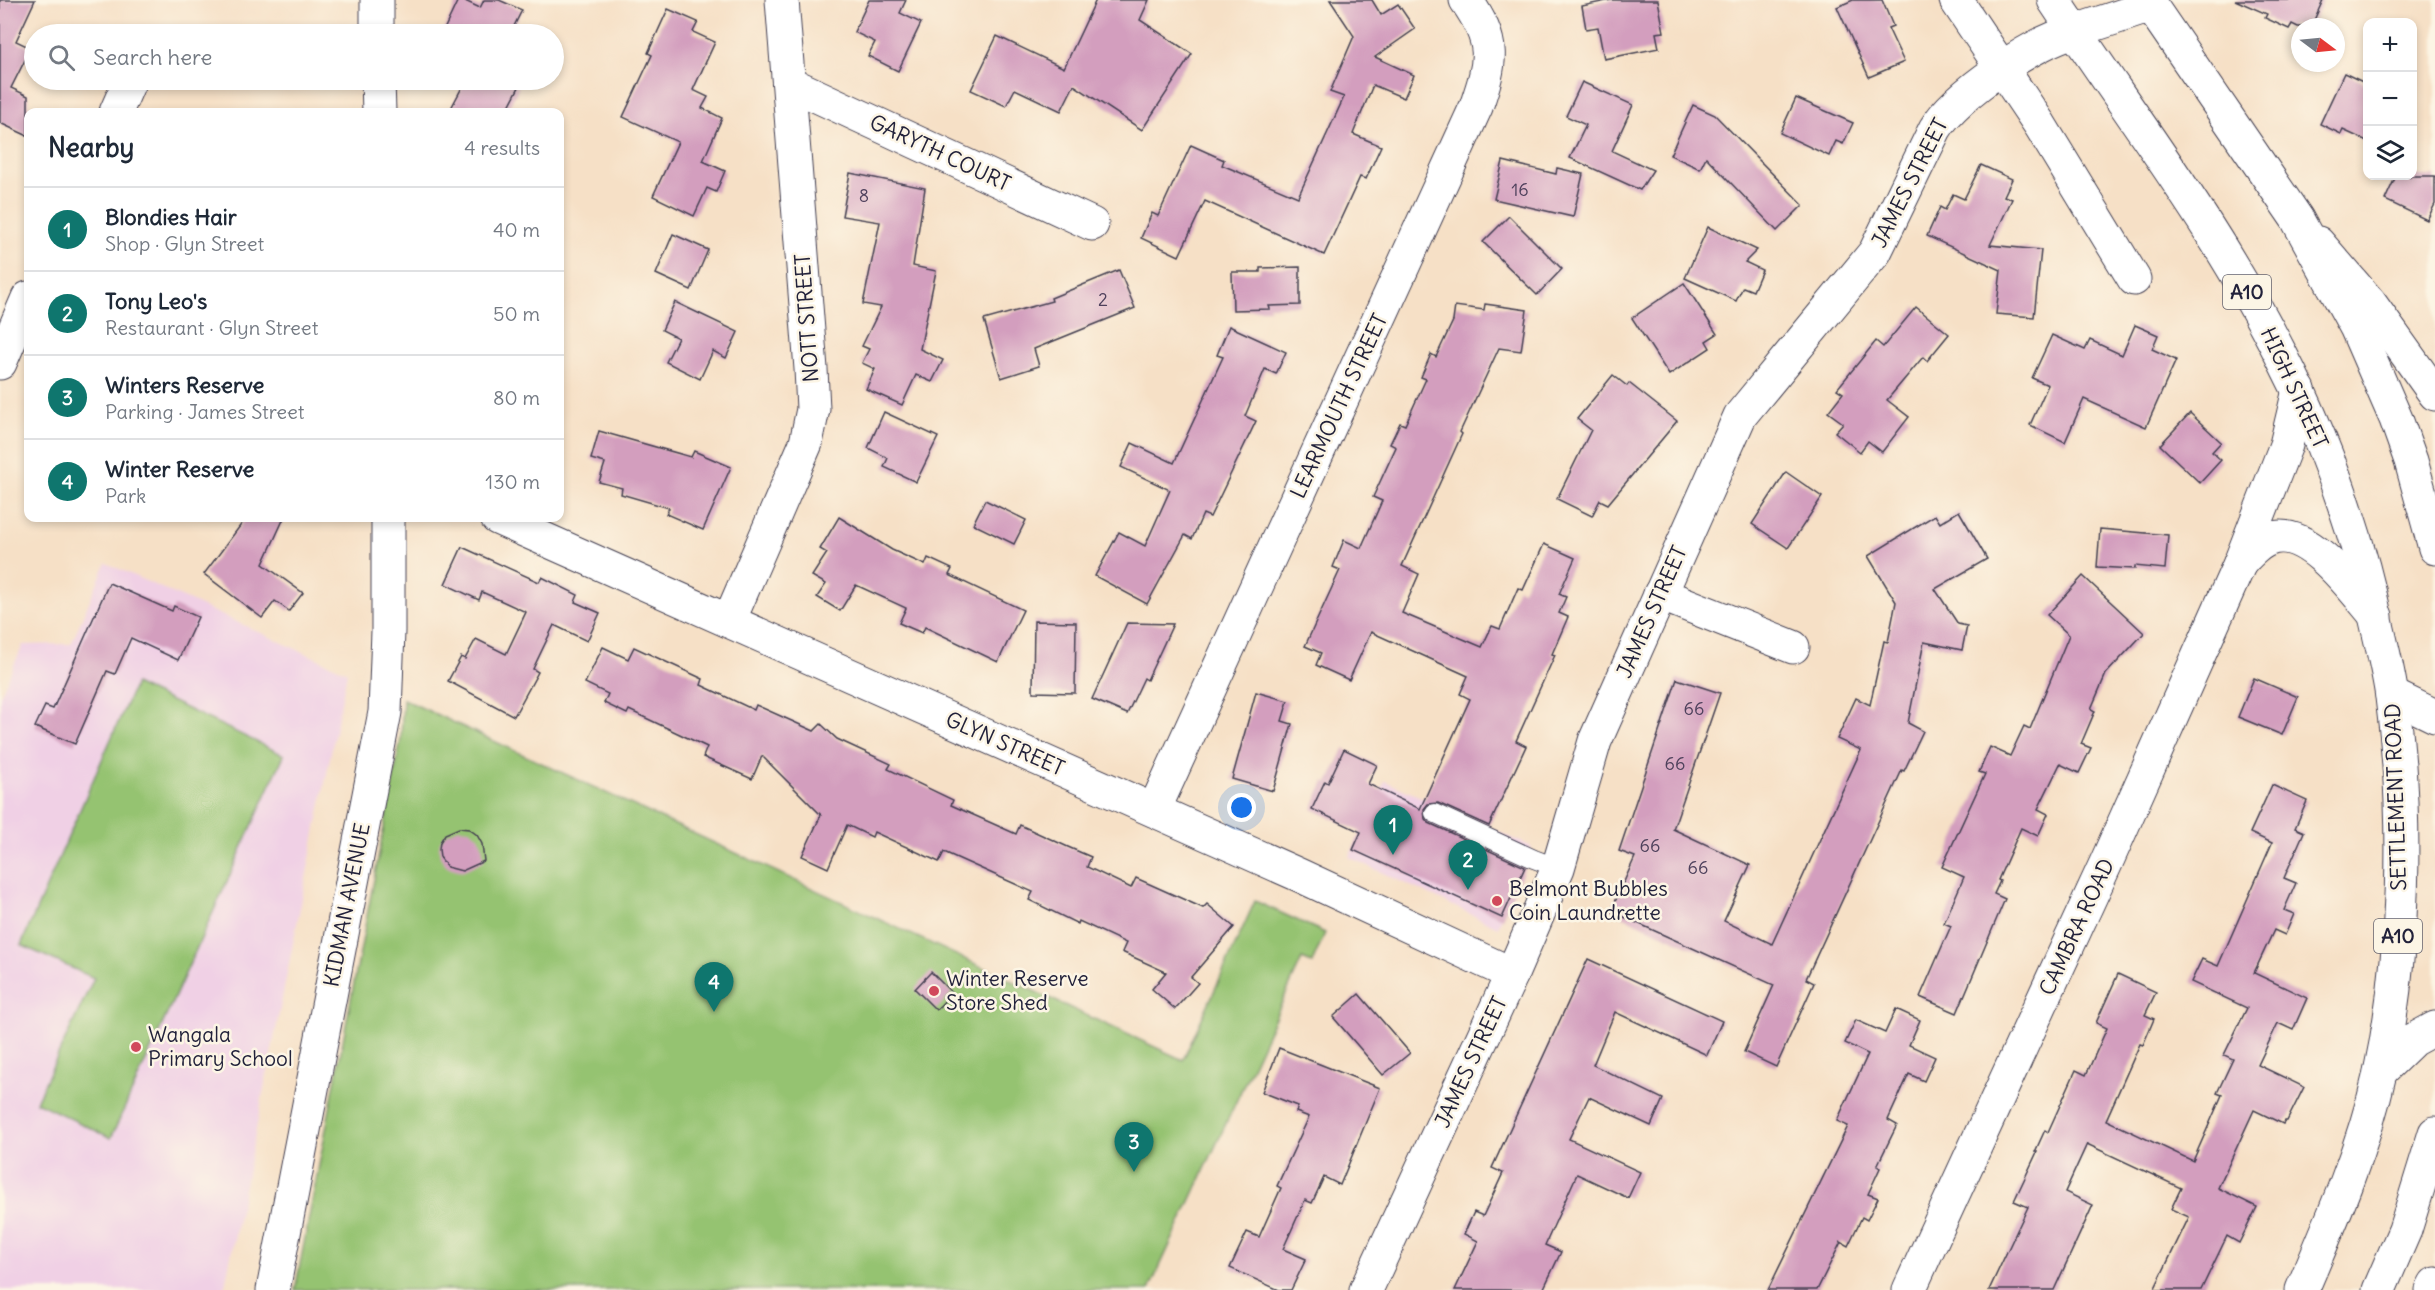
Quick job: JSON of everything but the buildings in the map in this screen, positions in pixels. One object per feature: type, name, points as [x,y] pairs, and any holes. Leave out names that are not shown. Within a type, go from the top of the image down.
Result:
[{"type":"main road","points":[[377,0],[377,24]]},
{"type":"main road","name":"NOTT STREET","points":[[729,621],[806,443],[813,408],[812,369],[782,0]]},
{"type":"main road","name":"LEARMOUTH STREET","points":[[1154,810],[1476,107],[1488,70],[1489,48],[1483,26],[1466,0]]},
{"type":"main road","points":[[1956,0],[2040,125],[2134,279]]},
{"type":"main road","name":"HIGH STREET","points":[[2054,0],[2194,206],[2258,311],[2299,390],[2340,492],[2357,544],[2376,616],[2391,690]]},
{"type":"main road","points":[[2153,2],[2297,219],[2356,327],[2379,376],[2411,461],[2435,548]]},
{"type":"main road","name":"JAMES STREET","points":[[1366,1290],[1512,974],[1558,868],[1594,741],[1740,416],[1875,252],[1941,119],[1964,96],[2042,42],[2153,2]]},
{"type":"main road","name":"GARYTH COURT","points":[[789,83],[1092,224]]},
{"type":"main road","points":[[118,108],[126,90]]},
{"type":"main road","points":[[378,90],[379,108]]},
{"type":"main road","points":[[2297,219],[2370,303],[2435,394]]},
{"type":"main road","points":[[0,363],[18,299]]},
{"type":"main road","name":"CAMBRA ROAD","points":[[1909,1290],[2097,885],[2240,563],[2286,446],[2299,390]]},
{"type":"main road","name":"KIDMAN AVENUE","points":[[273,1290],[385,712],[388,522]]},
{"type":"main road","name":"GLYN STREET","points":[[506,522],[1154,810],[1512,974]]},
{"type":"main road","name":"CAMBRA ROAD","points":[[2240,563],[2256,547],[2268,540],[2284,537],[2296,540],[2310,548],[2344,579],[2376,616]]},
{"type":"main road","points":[[1660,594],[1793,647]]},
{"type":"main road","points":[[2391,690],[2435,691]]},
{"type":"main road","points":[[2391,690],[2435,716]]},
{"type":"main road","name":"SETTLEMENT ROAD","points":[[2302,1290],[2351,1173],[2380,1072],[2394,987],[2400,907],[2400,808],[2391,690]]},
{"type":"main road","points":[[2380,1072],[2413,1040],[2435,1028]]},
{"type":"main road","points":[[2379,1290],[2404,1230],[2435,1133]]},
{"type":"main road","points":[[2432,1290],[2435,1284]]},
{"type":"lane","points":[[1434,813],[1558,868]]},
{"type":"shaded area","name":"Wangala Primary School","points":[[106,563],[347,672],[224,1290],[0,1290],[0,696],[23,645],[71,644]]},
{"type":"shaded area","points":[[1385,781],[1532,847],[1498,927],[1349,857]]},
{"type":"green space","points":[[135,684],[284,755],[111,1138],[36,1102],[94,978],[21,945]]},
{"type":"green space","points":[[403,699],[1183,1060],[1255,901],[1325,933],[1312,963],[1302,959],[1149,1290],[295,1290],[401,739]]},
{"type":"place","name":"Blondies Hair","points":[[1393,855]]},
{"type":"place","name":"Tony Leo's","points":[[1468,890]]},
{"type":"place","name":"Belmont Bubbles Coin Laundrette","points":[[1497,901]]},
{"type":"place","name":"Winter Reserve Store Shed","points":[[934,991]]},
{"type":"place","name":"Winter Reserve","points":[[714,1012]]},
{"type":"place","name":"Wangala Primary School","points":[[136,1047]]},
{"type":"place","name":"Winters Reserve","points":[[1134,1172]]}]
